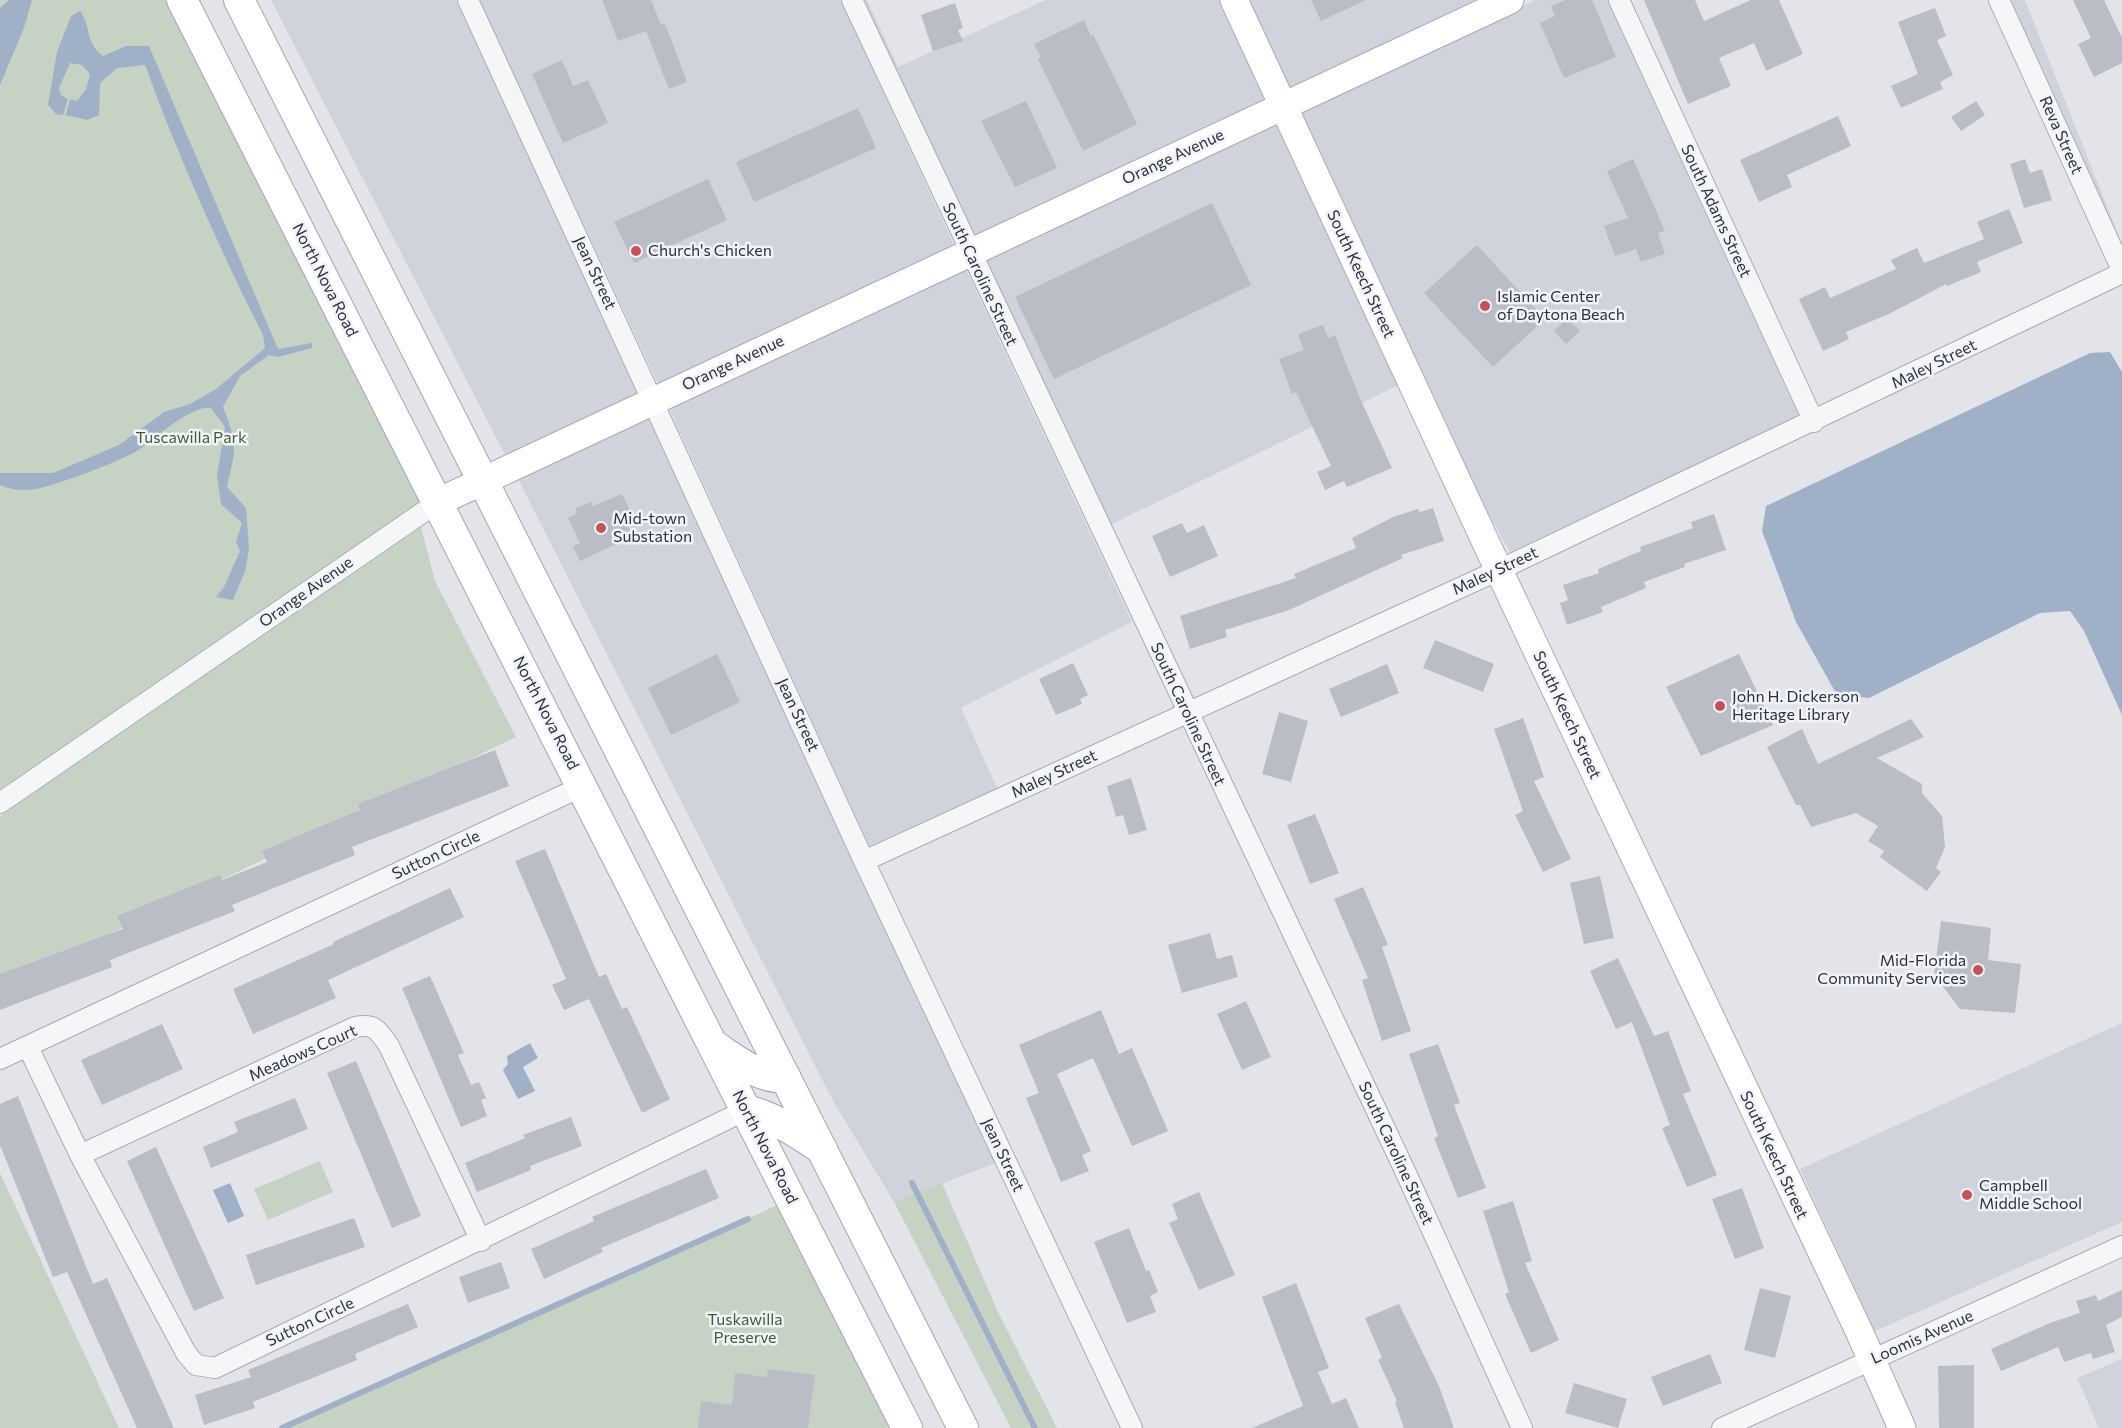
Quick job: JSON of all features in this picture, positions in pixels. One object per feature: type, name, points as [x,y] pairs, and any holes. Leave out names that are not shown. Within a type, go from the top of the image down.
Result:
[{"type":"main road","name":"North Nova Road","points":[[182,0],[907,1428]]},
{"type":"main road","points":[[239,0],[963,1428]]},
{"type":"main road","points":[[715,1046],[756,1072],[771,1078],[786,1078]]},
{"type":"main road","points":[[746,1110],[765,1114],[822,1149]]},
{"type":"street","name":"Jean Street","points":[[468,0],[864,861],[1132,1428]]},
{"type":"street","name":"South Caroline Street","points":[[852,0],[1406,1173],[1522,1428]]},
{"type":"street","name":"South Keech Street","points":[[1234,0],[1499,570],[1816,1245],[1858,1329],[1902,1428]]},
{"type":"street","name":"Orange Avenue","points":[[0,803],[438,502],[1510,0]]},
{"type":"street","name":"South Adams Street","points":[[1618,0],[1814,422]]},
{"type":"street","name":"Reva Street","points":[[1999,0],[2122,272]]},
{"type":"street","name":"Maley Street","points":[[864,861],[1499,570],[1814,422],[2122,272]]},
{"type":"street","name":"Sutton Circle","points":[[0,1059],[583,786]]},
{"type":"street","name":"Meadows Court","points":[[80,1155],[355,1027],[371,1025],[377,1027],[389,1046],[481,1241]]},
{"type":"street","name":"Sutton Circle","points":[[27,1047],[80,1155],[186,1353],[196,1365],[215,1368],[481,1241],[746,1110]]},
{"type":"street","name":"Loomis Avenue","points":[[1722,1428],[2122,1246]]},
{"type":"shaded area","points":[[271,0],[456,0],[640,395],[506,457]]},
{"type":"shaded area","points":[[479,0],[840,0],[955,247],[659,386]]},
{"type":"shaded area","points":[[863,0],[867,0],[898,67],[1046,0],[1223,0],[1269,100],[974,238]]},
{"type":"shaded area","points":[[1246,0],[1483,0],[1288,91]]},
{"type":"shaded area","points":[[1536,0],[1607,0],[1799,416],[1510,552],[1461,465],[1297,112]]},
{"type":"shaded area","points":[[2011,0],[2025,0],[2118,234]]},
{"type":"shaded area","points":[[1278,121],[1401,384],[1110,525],[984,258]]},
{"type":"shaded area","points":[[965,267],[1132,622],[961,708],[997,788],[869,846],[668,406]]},
{"type":"shaded area","points":[[649,415],[859,876],[996,1163],[894,1202],[833,1101],[517,477]]},
{"type":"shaded area","name":"Campbell Middle School","points":[[2122,1023],[2122,1222],[1875,1331],[1800,1169]]},
{"type":"shaded area","points":[[2122,1359],[2122,1428],[2099,1428],[2077,1378]]},
{"type":"green space","name":"Tuscawilla Park","points":[[0,0],[183,0],[438,502],[0,803]]},
{"type":"green space","points":[[421,527],[435,581],[516,737],[0,987],[0,816]]},
{"type":"green space","points":[[320,1161],[333,1192],[268,1220],[254,1189]]},
{"type":"green space","points":[[0,1173],[119,1428],[0,1428]]},
{"type":"green space","points":[[942,1183],[998,1312],[1057,1428],[1011,1428],[894,1202]]},
{"type":"green space","name":"Tuskawilla Preserve","points":[[791,1198],[907,1428],[282,1428],[748,1219]]},
{"type":"water","points":[[9,0],[32,0],[24,28],[0,85],[0,8]]},
{"type":"water","points":[[80,11],[93,45],[103,56],[126,46],[149,46],[278,349],[312,343],[312,348],[278,357],[269,355],[240,376],[223,407],[234,447],[227,487],[246,508],[249,549],[245,572],[233,600],[216,597],[224,587],[240,551],[236,542],[242,523],[221,504],[217,475],[225,427],[211,408],[203,408],[184,417],[133,453],[73,478],[32,490],[13,489],[0,485],[0,473],[53,473],[119,445],[164,412],[190,404],[216,389],[265,348],[263,335],[200,202],[145,65],[117,68],[100,83],[99,115],[87,120],[66,115],[70,99],[77,101],[86,89],[90,74],[82,65],[70,63],[59,88],[61,95],[68,99],[63,115],[56,114],[48,105],[57,52],[71,16]]},
{"type":"water","points":[[2110,352],[2122,372],[2122,715],[2084,631],[2070,611],[2040,613],[1869,698],[1837,695],[1796,622],[1762,531],[1766,506],[2090,353]]},
{"type":"water","points":[[530,1043],[538,1058],[523,1067],[535,1091],[518,1099],[503,1070],[508,1064],[507,1056]]},
{"type":"water","points":[[230,1183],[244,1216],[228,1223],[213,1190]]},
{"type":"building","points":[[602,0],[651,0],[661,25],[665,24],[687,82],[669,89],[646,31],[618,41]]},
{"type":"building","points":[[1311,0],[1366,0],[1321,21]]},
{"type":"building","points":[[1565,0],[1592,0],[1616,57],[1564,78],[1540,23],[1555,16],[1551,6]]},
{"type":"building","points":[[1644,0],[1695,0],[1704,21],[1751,0],[1779,0],[1803,54],[1766,71],[1754,43],[1719,58],[1731,86],[1688,104]]},
{"type":"building","points":[[2073,0],[2104,0],[2122,38],[2122,63],[2094,77],[2078,44],[2091,38]]},
{"type":"building","points":[[955,3],[963,28],[958,30],[963,41],[933,51],[921,15]]},
{"type":"building","points":[[1935,8],[1946,36],[1937,40],[1953,75],[1940,82],[1943,89],[1901,108],[1891,86],[1918,74],[1898,22]]},
{"type":"building","points":[[1084,20],[1137,124],[1083,151],[1038,59],[1041,57],[1034,44]]},
{"type":"building","points":[[562,60],[573,86],[588,80],[608,123],[563,143],[532,74]]},
{"type":"building","points":[[1026,101],[1057,168],[1015,187],[981,121]]},
{"type":"building","points":[[1976,101],[1985,115],[1961,131],[1951,117]]},
{"type":"building","points":[[858,108],[876,148],[754,202],[736,162]]},
{"type":"building","points":[[1838,116],[1851,146],[1787,175],[1792,187],[1759,202],[1740,160]]},
{"type":"building","points":[[1633,159],[1665,231],[1658,233],[1665,254],[1641,262],[1636,249],[1615,256],[1604,226],[1628,218],[1607,171]]},
{"type":"building","points":[[2025,159],[2030,173],[2042,169],[2052,200],[2024,208],[2010,164]]},
{"type":"building","points":[[708,179],[727,220],[634,263],[614,222]]},
{"type":"building","points":[[1212,203],[1251,285],[1054,379],[1015,297]]},
{"type":"building","points":[[2009,209],[2023,243],[1977,262],[1981,272],[1947,286],[1946,284],[1891,313],[1846,332],[1849,339],[1823,351],[1799,299],[1825,287],[1830,298],[1896,269],[1891,260],[1917,248],[1924,263],[1984,239],[1977,222]]},
{"type":"building","name":"Islamic Center of Daytona Beach","points":[[1477,245],[1545,319],[1493,367],[1424,293]]},
{"type":"building","points":[[1567,318],[1580,331],[1566,344],[1554,331]]},
{"type":"building","points":[[1323,325],[1328,338],[1335,335],[1358,394],[1392,468],[1347,487],[1344,481],[1325,490],[1317,472],[1331,466],[1296,392],[1292,394],[1279,359],[1304,350],[1298,334]]},
{"type":"building","name":"Mid-town Substation","points":[[622,494],[633,517],[625,520],[633,536],[580,561],[573,546],[580,543],[568,518],[577,514],[576,508],[591,502],[593,506]]},
{"type":"building","points":[[1433,508],[1444,541],[1401,555],[1403,558],[1289,610],[1225,630],[1227,637],[1190,649],[1180,616],[1296,578],[1294,574],[1356,548],[1352,538],[1393,517],[1418,509],[1420,512]]},
{"type":"building","points":[[1714,514],[1726,550],[1684,564],[1685,567],[1644,582],[1646,588],[1601,607],[1603,612],[1567,625],[1560,603],[1568,600],[1563,585],[1599,573],[1598,569],[1641,551],[1640,547],[1693,528],[1691,522]]},
{"type":"building","points":[[1182,523],[1187,533],[1204,525],[1218,556],[1170,577],[1152,536]]},
{"type":"building","points":[[1435,640],[1494,664],[1483,692],[1423,668]]},
{"type":"building","points":[[717,654],[740,702],[671,735],[648,688]]},
{"type":"building","name":"John H. Dickerson Heritage Library","points":[[1739,654],[1773,725],[1701,756],[1666,687]]},
{"type":"building","points":[[1073,663],[1088,695],[1080,699],[1082,704],[1056,715],[1039,679]]},
{"type":"building","points":[[1387,664],[1399,693],[1341,717],[1329,689]]},
{"type":"building","points":[[1279,712],[1308,721],[1291,782],[1262,774]]},
{"type":"building","points":[[1523,718],[1544,777],[1534,781],[1571,859],[1543,872],[1515,815],[1523,811],[1494,729]]},
{"type":"building","points":[[1911,719],[1924,737],[1877,758],[1922,784],[1922,793],[1942,816],[1945,847],[1936,868],[1941,872],[1927,891],[1880,857],[1884,851],[1868,841],[1878,826],[1856,813],[1811,827],[1800,805],[1796,805],[1767,747],[1802,729],[1818,764]]},
{"type":"building","points":[[495,750],[509,786],[352,847],[355,855],[232,905],[235,911],[110,960],[112,967],[0,1010],[0,974],[123,929],[117,916],[220,875],[222,880],[267,862],[262,851],[360,810],[358,804]]},
{"type":"building","points":[[1131,778],[1147,830],[1129,835],[1123,815],[1116,817],[1107,786]]},
{"type":"building","points":[[1315,814],[1339,873],[1310,884],[1287,825]]},
{"type":"building","points":[[545,849],[599,977],[606,974],[622,1009],[627,1007],[670,1099],[642,1113],[589,999],[564,1010],[552,985],[566,979],[515,861]]},
{"type":"building","points":[[1600,876],[1614,938],[1584,944],[1570,883]]},
{"type":"building","points":[[1363,887],[1388,945],[1382,947],[1411,1031],[1382,1041],[1362,980],[1368,978],[1334,899]]},
{"type":"building","points":[[450,888],[464,917],[328,980],[336,998],[253,1034],[233,989],[334,944],[333,942]]},
{"type":"building","name":"Mid-Florida Community Services","points":[[1941,921],[1991,928],[1988,960],[2021,964],[2015,1013],[1960,1009],[1934,975]]},
{"type":"building","points":[[1210,933],[1217,959],[1232,955],[1238,977],[1182,993],[1168,945]]},
{"type":"building","points":[[1618,958],[1654,1036],[1668,1031],[1691,1091],[1683,1094],[1717,1175],[1687,1187],[1662,1128],[1670,1125],[1632,1022],[1616,1029],[1590,971]]},
{"type":"building","points":[[430,976],[464,1053],[458,1055],[471,1085],[479,1082],[486,1098],[481,1100],[487,1116],[461,1127],[402,988]]},
{"type":"building","points":[[1246,1001],[1271,1057],[1242,1070],[1217,1014]]},
{"type":"building","points":[[1101,1010],[1119,1054],[1132,1048],[1168,1131],[1132,1146],[1093,1058],[1057,1074],[1091,1151],[1082,1155],[1089,1171],[1061,1182],[1026,1098],[1039,1093],[1019,1045]]},
{"type":"building","points":[[162,1024],[183,1069],[102,1105],[81,1060]]},
{"type":"building","points":[[1438,1044],[1460,1103],[1454,1105],[1486,1188],[1458,1198],[1434,1138],[1438,1136],[1409,1054]]},
{"type":"building","points":[[356,1061],[421,1216],[392,1228],[327,1073]]},
{"type":"building","points":[[18,1096],[93,1284],[107,1278],[174,1428],[137,1428],[67,1272],[53,1277],[0,1145],[0,1104]]},
{"type":"building","points":[[295,1098],[308,1129],[211,1168],[203,1147],[238,1132],[234,1122]]},
{"type":"building","points":[[571,1117],[582,1146],[530,1166],[531,1170],[477,1192],[465,1163],[525,1138],[523,1135]]},
{"type":"building","points":[[156,1147],[224,1298],[194,1311],[127,1161]]},
{"type":"building","points":[[706,1169],[719,1198],[601,1248],[603,1252],[544,1279],[531,1249],[594,1221],[592,1217]]},
{"type":"building","points":[[1742,1188],[1764,1248],[1735,1259],[1712,1199]]},
{"type":"building","points":[[1199,1192],[1235,1275],[1199,1290],[1169,1223],[1178,1219],[1172,1204]]},
{"type":"building","points":[[1513,1201],[1532,1261],[1525,1263],[1559,1340],[1531,1353],[1505,1294],[1509,1292],[1483,1211]]},
{"type":"building","points":[[354,1218],[365,1247],[256,1285],[246,1255]]},
{"type":"building","points":[[1129,1228],[1146,1271],[1149,1270],[1158,1292],[1150,1296],[1156,1312],[1127,1323],[1094,1242]]},
{"type":"building","points":[[501,1262],[510,1288],[468,1303],[459,1277]]},
{"type":"building","points":[[1296,1283],[1329,1368],[1318,1372],[1332,1404],[1346,1398],[1359,1428],[1252,1428],[1303,1406],[1262,1297]]},
{"type":"building","points":[[1760,1288],[1791,1296],[1775,1358],[1744,1350]]},
{"type":"building","points":[[2122,1290],[2122,1317],[2106,1325],[2115,1352],[2093,1359],[2091,1353],[2064,1362],[2058,1347],[2001,1371],[1991,1349],[2050,1323],[2080,1313],[2076,1301],[2096,1295],[2098,1301]]},
{"type":"building","points":[[408,1304],[418,1327],[355,1354],[357,1360],[253,1402],[255,1408],[204,1425],[195,1395],[251,1377],[248,1370]]},
{"type":"building","points":[[1399,1304],[1439,1386],[1454,1428],[1404,1428],[1395,1402],[1397,1401],[1378,1360],[1382,1358],[1365,1318]]},
{"type":"building","points":[[1710,1354],[1722,1383],[1663,1406],[1651,1377]]},
{"type":"building","points":[[1974,1365],[1974,1428],[1939,1428],[1938,1366]]},
{"type":"building","points":[[768,1369],[815,1375],[808,1428],[698,1428],[701,1401],[732,1405],[735,1373],[767,1377]]},
{"type":"building","points":[[1574,1383],[1627,1399],[1618,1428],[1565,1413]]},
{"type":"waterway","points":[[912,1183],[1035,1428]]},
{"type":"waterway","points":[[282,1428],[748,1219]]},
{"type":"place","name":"Church's Chicken","points":[[636,251]]},
{"type":"place","name":"Islamic Center of Daytona Beach","points":[[1485,306]]},
{"type":"place","name":"Mid-town Substation","points":[[601,528]]},
{"type":"place","name":"John H. Dickerson Heritage Library","points":[[1720,706]]},
{"type":"place","name":"Mid-Florida Community Services","points":[[1978,970]]},
{"type":"place","name":"Campbell Middle School","points":[[1967,1195]]}]
